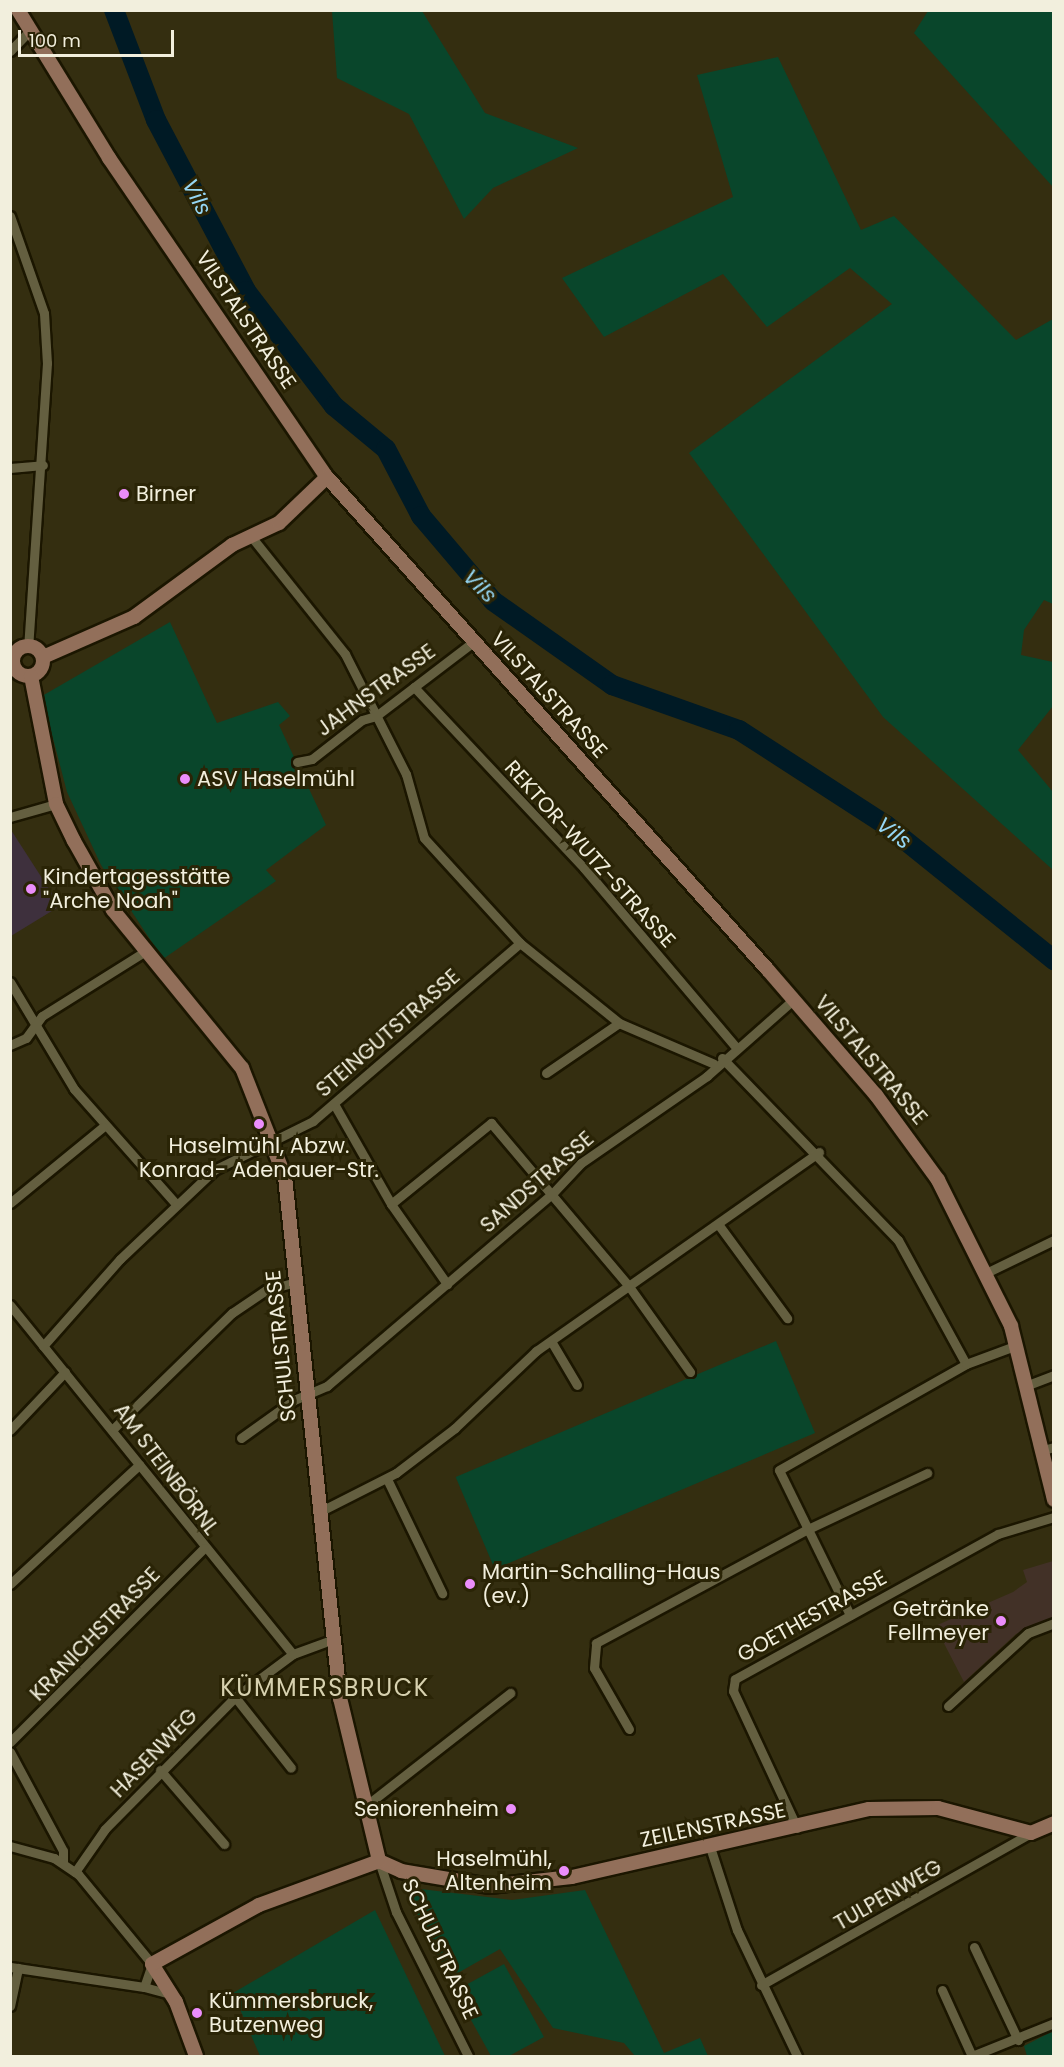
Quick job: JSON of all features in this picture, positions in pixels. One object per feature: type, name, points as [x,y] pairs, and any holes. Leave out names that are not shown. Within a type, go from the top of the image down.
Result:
[{"type":"street","name":"VILSTALSTRASSE","points":[[18,10],[29,32],[327,477],[794,1000],[906,1134],[938,1180],[988,1272],[1017,1345],[1048,1448],[1053,1500]]},
{"type":"street","points":[[10,51],[29,32]]},
{"type":"street","points":[[10,216],[44,313],[43,465],[28,646]]},
{"type":"street","points":[[10,468],[43,465]]},
{"type":"street","points":[[43,657],[134,617],[250,534],[279,523],[327,477]]},
{"type":"street","points":[[250,534],[345,654],[406,774],[424,838],[520,943],[619,1023],[714,1064]]},
{"type":"street","name":"JAHNSTRASSE","points":[[297,762],[312,759],[362,720],[376,716],[473,642]]},
{"type":"street","points":[[28,646],[43,657]]},
{"type":"street","points":[[28,646],[16,652],[12,667],[31,676],[40,671],[43,657]]},
{"type":"street","name":"SCHULSTRASSE","points":[[31,676],[57,804],[95,881],[144,952],[242,1068],[272,1139],[285,1177],[334,1639],[363,1808],[396,1912],[468,2056]]},
{"type":"street","name":"REKTOR-WUTZ-STRASSE","points":[[414,687],[584,868],[736,1047]]},
{"type":"street","points":[[10,817],[57,804]]},
{"type":"street","name":"STEINGUTSTRASSE","points":[[43,1346],[176,1204],[214,1170],[334,1104],[520,943]]},
{"type":"street","points":[[10,1045],[35,1027],[42,1016],[144,952]]},
{"type":"street","points":[[10,982],[35,1027],[104,1126],[176,1204]]},
{"type":"street","name":"SANDSTRASSE","points":[[241,1438],[307,1395],[327,1386],[551,1195],[581,1163],[707,1076],[714,1064],[794,1000]]},
{"type":"street","points":[[546,1073],[619,1023]]},
{"type":"street","points":[[722,1058],[819,1152],[898,1240],[966,1364]]},
{"type":"street","points":[[334,1104],[391,1204],[447,1284]]},
{"type":"street","points":[[391,1204],[491,1123],[628,1285],[690,1372]]},
{"type":"street","points":[[10,1203],[104,1126]]},
{"type":"street","points":[[321,1511],[387,1479],[455,1428],[551,1341],[819,1152]]},
{"type":"street","points":[[718,1224],[787,1318]]},
{"type":"street","points":[[988,1272],[1053,1240]]},
{"type":"street","points":[[114,1428],[232,1313],[266,1290],[295,1282]]},
{"type":"street","name":"AM STEINBÖRNL","points":[[10,1305],[114,1428],[139,1466],[293,1654]]},
{"type":"street","points":[[551,1341],[577,1385]]},
{"type":"street","points":[[850,1615],[806,1530],[779,1470],[966,1364],[1017,1345]]},
{"type":"street","points":[[10,1430],[65,1372]]},
{"type":"street","points":[[1028,1385],[1053,1375]]},
{"type":"street","points":[[10,1584],[139,1466]]},
{"type":"street","points":[[629,1729],[594,1668],[596,1643],[806,1530],[927,1473]]},
{"type":"street","points":[[387,1479],[442,1593]]},
{"type":"street","name":"GOETHESTRASSE","points":[[797,1828],[732,1686],[850,1615],[998,1534],[1053,1517]]},
{"type":"street","name":"KRANICHSTRASSE","points":[[10,1742],[204,1548]]},
{"type":"street","points":[[948,1707],[1028,1633],[1053,1623]]},
{"type":"street","name":"HASENWEG","points":[[75,1872],[160,1770],[235,1697],[293,1654],[334,1639]]},
{"type":"street","points":[[363,1808],[510,1693]]},
{"type":"street","points":[[235,1697],[291,1768]]},
{"type":"street","points":[[10,1752],[63,1851],[63,1863]]},
{"type":"street","points":[[160,1770],[224,1844]]},
{"type":"street","name":"ZEILENSTRASSE","points":[[379,1861],[401,1871],[490,1886],[572,1877],[797,1828],[869,1809],[938,1808],[1031,1833]]},
{"type":"street","points":[[1031,1833],[1053,1823]]},
{"type":"street","name":"TULPENWEG","points":[[761,1985],[893,1916],[1031,1833]]},
{"type":"street","points":[[10,1846],[63,1863],[75,1872],[152,1964],[171,1994],[196,2056]]},
{"type":"street","points":[[710,1847],[761,1985],[797,2056]]},
{"type":"street","points":[[144,1987],[152,1964],[259,1905],[379,1861]]},
{"type":"street","points":[[974,1947],[1018,2040]]},
{"type":"street","points":[[10,2006],[14,1967],[144,1987],[171,1994]]},
{"type":"street","points":[[942,1990],[972,2056],[1018,2040],[1053,2023]]},
{"type":"shaded area","name":"Kindertagesstätte \"Arche Noah\"","points":[[11,830],[60,906],[10,936]]},
{"type":"shaded area","points":[[1053,1561],[1053,1617],[1016,1634],[964,1682],[935,1626],[1013,1592],[1027,1582],[1023,1570]]},
{"type":"green space","points":[[332,11],[422,11],[485,113],[578,148],[493,188],[464,219],[409,114],[337,78]]},
{"type":"green space","points":[[928,11],[1053,11],[1053,187],[914,33]]},
{"type":"green space","points":[[778,57],[861,230],[894,216],[1016,340],[1053,319],[1053,604],[1044,600],[1024,630],[1021,655],[1053,662],[1053,706],[1018,750],[1053,792],[1053,870],[883,717],[689,453],[892,304],[850,268],[767,327],[723,274],[604,337],[562,278],[733,197],[697,75]]},
{"type":"green space","name":"ASV Haselmühl","points":[[170,622],[217,723],[278,702],[290,716],[279,725],[326,825],[266,870],[276,881],[163,959],[101,865],[67,792],[42,696]]},
{"type":"green space","points":[[776,1341],[815,1433],[495,1569],[456,1477]]},
{"type":"green space","points":[[404,1887],[512,1900],[585,1890],[664,2053],[700,2038],[708,2056],[635,2056],[624,2043],[553,2028],[500,1949],[449,1978]]},
{"type":"green space","points":[[375,1910],[445,2056],[260,2056],[233,1993]]},
{"type":"green space","points":[[504,1964],[544,2037],[509,2056],[491,2056],[455,1991]]},
{"type":"green space","points":[[1053,2031],[1053,2056],[1027,2056],[1024,2046]]},
{"type":"waterway","name":"Vils","points":[[114,10],[156,120],[246,291],[334,406],[386,449],[421,516],[493,601],[612,685],[739,730],[886,825],[1054,960]]},
{"type":"place","name":"Birner","points":[[124,494]]},
{"type":"place","name":"ASV Haselmühl","points":[[185,779]]},
{"type":"place","name":"Kindertagesstätte \"Arche Noah\"","points":[[31,889]]},
{"type":"place","name":"Haselmühl, Abzw. Konrad- Adenauer-Str.","points":[[259,1124]]},
{"type":"place","name":"Martin-Schalling-Haus (ev.)","points":[[470,1584]]},
{"type":"place","name":"Getränke Fellmeyer","points":[[1001,1621]]},
{"type":"place","name":"Seniorenheim","points":[[511,1809]]},
{"type":"place","name":"Haselmühl, Altenheim","points":[[564,1871]]},
{"type":"place","name":"Kümmersbruck, Butzenweg","points":[[197,2013]]},
{"type":"district","name":"KÜMMERSBRUCK","points":[[325,1688]]}]
